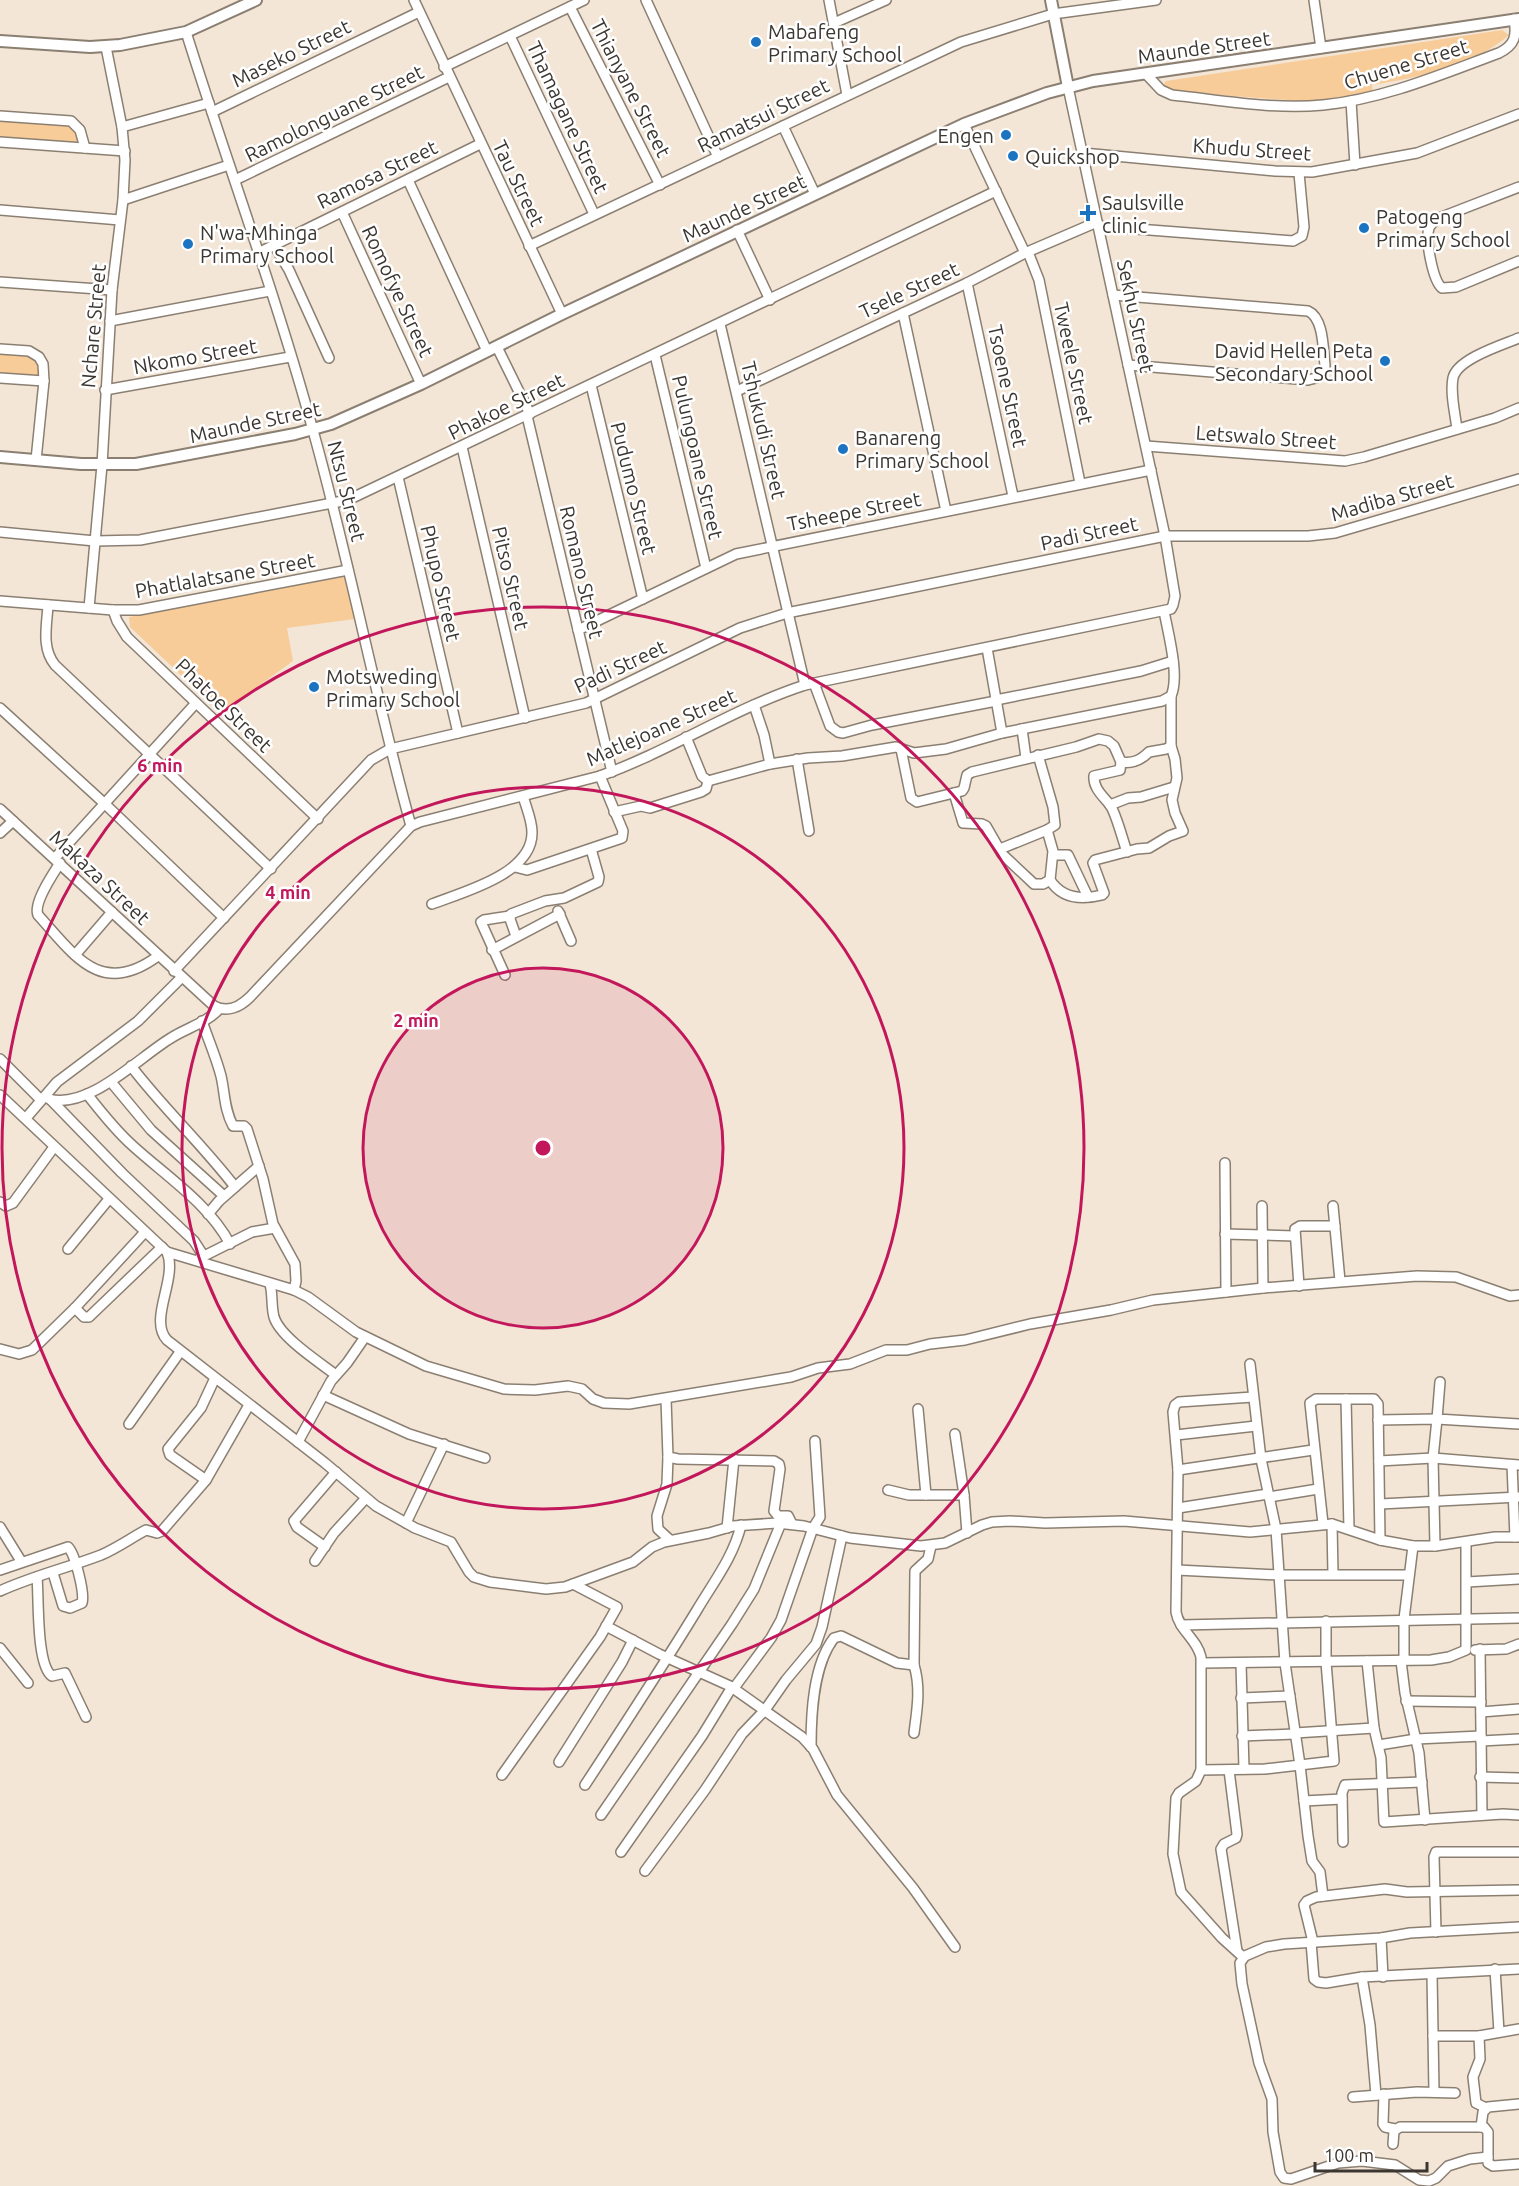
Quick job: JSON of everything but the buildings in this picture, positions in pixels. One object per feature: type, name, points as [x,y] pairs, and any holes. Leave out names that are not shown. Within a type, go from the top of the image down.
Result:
[{"type":"street","points":[[0,40],[106,48],[186,32],[255,0]]},
{"type":"street","points":[[444,67],[584,0]]},
{"type":"street","points":[[646,0],[718,157]]},
{"type":"street","points":[[829,0],[847,95]]},
{"type":"street","points":[[834,23],[886,0]]},
{"type":"street","name":"Sekhu Street","points":[[1051,0],[1165,536],[1175,596],[1173,605]]},
{"type":"street","name":"Ramatsui Street","points":[[529,246],[961,42],[1053,14],[1121,2],[1156,0]]},
{"type":"street","points":[[1314,0],[1321,48]]},
{"type":"street","name":"Tau Street","points":[[418,4],[449,78],[562,314]]},
{"type":"street","name":"Maseko Street","points":[[122,127],[210,108],[418,4]]},
{"type":"street","name":"Thianyane Street","points":[[570,6],[660,185]]},
{"type":"street","name":"Maunde Street","points":[[0,457],[102,465],[136,464],[313,430],[421,384],[737,230],[964,124],[1019,102],[1068,87],[1146,74],[1517,19]]},
{"type":"street","name":"Chuene Street","points":[[1146,74],[1161,90],[1172,95],[1293,105],[1324,105],[1351,101],[1416,84],[1499,53],[1507,49],[1515,39],[1517,19]]},
{"type":"street","name":"Ntsu Street","points":[[186,32],[313,430],[333,504],[390,749],[411,826]]},
{"type":"street","name":"Thamagane Street","points":[[510,36],[594,214]]},
{"type":"street","name":"Nchare Street","points":[[89,608],[102,465],[112,290],[123,200],[125,151],[106,48]]},
{"type":"street","name":"Ramolonguane Street","points":[[235,180],[449,78]]},
{"type":"street","points":[[1351,101],[1355,165]]},
{"type":"street","name":"Khudu Street","points":[[1083,153],[1299,172],[1323,171],[1423,151],[1519,114]]},
{"type":"street","points":[[0,116],[71,121],[80,130],[85,148]]},
{"type":"street","name":"Tweele Street","points":[[964,124],[1039,280],[1080,483]]},
{"type":"street","points":[[783,126],[815,194]]},
{"type":"street","points":[[0,142],[125,151]]},
{"type":"street","name":"Ramosa Street","points":[[258,253],[480,144]]},
{"type":"street","points":[[123,200],[229,165]]},
{"type":"street","points":[[1097,224],[1293,241],[1302,236],[1304,227],[1299,172]]},
{"type":"street","name":"Romano Street","points":[[408,180],[492,349],[528,415],[612,772]]},
{"type":"street","points":[[1519,188],[1434,221],[1428,233],[1436,282],[1446,289],[1519,261]]},
{"type":"street","name":"Phakoe Street","points":[[0,532],[95,541],[140,540],[333,504],[356,497],[996,191]]},
{"type":"street","points":[[0,210],[120,219]]},
{"type":"street","name":"Romofye Street","points":[[342,212],[421,384]]},
{"type":"street","name":"Tsele Street","points":[[737,391],[967,283],[1027,252],[1097,224]]},
{"type":"street","points":[[737,230],[770,300]]},
{"type":"street","points":[[274,245],[296,284],[328,358]]},
{"type":"street","points":[[0,282],[112,290]]},
{"type":"street","name":"Tsoene Street","points":[[967,283],[1013,496]]},
{"type":"street","points":[[110,321],[270,291]]},
{"type":"street","points":[[1113,296],[1308,311],[1313,313],[1318,321],[1325,365],[1323,374],[1308,380],[1128,365]]},
{"type":"street","points":[[903,313],[946,511]]},
{"type":"street","name":"Tshukudi Street","points":[[720,324],[787,613],[810,684],[830,726],[838,732],[843,733],[872,725],[1132,673],[1173,661]]},
{"type":"street","points":[[1457,429],[1452,387],[1456,369],[1466,362],[1519,338]]},
{"type":"street","points":[[0,349],[29,351],[36,355],[43,364],[44,381],[36,460]]},
{"type":"street","name":"Pulungoane Street","points":[[654,355],[706,568]]},
{"type":"street","name":"Nkomo Street","points":[[105,390],[290,357]]},
{"type":"street","points":[[0,378],[44,381]]},
{"type":"street","name":"Pudumo Street","points":[[591,385],[643,598]]},
{"type":"street","name":"Letswalo Street","points":[[1146,446],[1345,461],[1457,429],[1519,408]]},
{"type":"street","name":"Pitso Street","points":[[462,447],[525,718]]},
{"type":"street","name":"Tsheepe Street","points":[[578,630],[736,554],[1013,496],[1151,470]]},
{"type":"street","name":"Phupo Street","points":[[398,477],[458,733]]},
{"type":"street","name":"Madiba Street","points":[[1165,536],[1308,536],[1335,533],[1519,479]]},
{"type":"street","name":"Padi Street","points":[[26,1118],[63,1078],[147,1014],[224,918],[371,760],[390,749],[574,707],[594,700],[740,628],[787,613],[1165,536]]},
{"type":"street","name":"Phatlalatsane Street","points":[[0,601],[113,610],[151,608],[348,570]]},
{"type":"street","points":[[48,605],[46,644],[50,659],[271,869]]},
{"type":"street","name":"Matlejoane Street","points":[[46,1099],[68,1100],[87,1094],[111,1082],[171,1038],[202,1022],[219,1009],[232,1009],[250,997],[411,826],[429,818],[612,772],[754,705],[810,684],[1164,611],[1171,609],[1173,605]]},
{"type":"street","name":"Phatoe Street","points":[[113,610],[127,637],[318,819]]},
{"type":"street","points":[[1075,865],[1093,863],[1099,858],[1149,848],[1183,831],[1172,796],[1176,770],[1171,746],[1173,661],[1164,611]]},
{"type":"street","points":[[987,648],[1002,733]]},
{"type":"street","points":[[708,781],[797,759],[853,755],[896,747],[914,753],[961,746],[1002,733],[1162,701],[1171,696]]},
{"type":"street","points":[[158,956],[134,971],[116,974],[96,970],[75,955],[36,910],[58,861],[105,804],[196,703]]},
{"type":"street","points":[[754,705],[770,764]]},
{"type":"street","points":[[0,708],[224,918]]},
{"type":"street","points":[[1022,729],[1026,758]]},
{"type":"street","points":[[686,737],[702,776],[708,781]]},
{"type":"street","points":[[900,749],[913,800],[919,802],[963,790],[969,773],[1099,740],[1108,741],[1114,746],[1121,762],[1120,770],[1102,772],[1093,778],[1103,799],[1110,805],[1128,852]]},
{"type":"street","points":[[1121,762],[1140,760],[1149,752],[1171,746]]},
{"type":"street","points":[[1000,849],[1047,830],[1056,822],[1038,755]]},
{"type":"street","points":[[797,759],[809,831]]},
{"type":"street","points":[[515,867],[527,870],[622,838],[623,831],[600,776]]},
{"type":"street","points":[[614,812],[641,806],[650,808],[700,792],[706,789],[708,781]]},
{"type":"street","points":[[1110,805],[1128,798],[1141,797],[1174,787]]},
{"type":"street","points":[[954,793],[961,821],[965,824],[984,825],[1007,860],[1034,884],[1043,884],[1050,880]]},
{"type":"street","points":[[432,904],[486,883],[515,867],[532,839],[531,825],[523,796]]},
{"type":"street","name":"Makaza Street","points":[[0,809],[177,975]]},
{"type":"street","points":[[0,833],[13,821]]},
{"type":"street","points":[[1047,830],[1053,855],[1050,880],[1055,887],[1068,896],[1100,896],[1104,893],[1093,863]]},
{"type":"street","points":[[505,975],[481,921],[510,916],[598,882],[599,877],[591,849]]},
{"type":"street","points":[[1053,855],[1067,855],[1075,865],[1088,897]]},
{"type":"street","points":[[554,900],[571,941]]},
{"type":"street","points":[[75,955],[112,912]]},
{"type":"street","points":[[492,950],[560,914]]},
{"type":"street","points":[[510,916],[516,936]]},
{"type":"street","points":[[177,975],[219,1009]]},
{"type":"street","points":[[202,1022],[221,1076],[228,1118],[233,1126],[244,1126],[247,1129],[275,1228],[295,1264],[294,1290]]},
{"type":"street","points":[[0,1059],[46,1099],[194,1240],[200,1258]]},
{"type":"street","points":[[131,1066],[154,1096],[191,1134],[235,1187]]},
{"type":"street","points":[[111,1082],[157,1136],[224,1196]]},
{"type":"street","points":[[87,1094],[125,1139],[208,1214],[231,1244]]},
{"type":"street","points":[[0,1095],[164,1249],[170,1264],[160,1328],[163,1336],[180,1352],[298,1442],[366,1498],[406,1523],[451,1542],[469,1572],[481,1580],[546,1589],[573,1584],[633,1562],[658,1544],[670,1540],[741,1525],[781,1523],[842,1536],[931,1546],[945,1543],[992,1522],[1010,1521],[1045,1523],[1124,1521],[1234,1531],[1327,1524],[1380,1540],[1413,1546],[1435,1546],[1495,1537],[1517,1537],[1516,1465],[1481,1460],[1433,1458],[1379,1461]]},
{"type":"street","points":[[0,1202],[6,1206],[13,1203],[54,1147]]},
{"type":"street","points":[[1225,1163],[1226,1292]]},
{"type":"street","points":[[208,1214],[224,1196],[259,1166]]},
{"type":"street","points":[[68,1249],[109,1199]]},
{"type":"street","points":[[1262,1206],[1263,1288]]},
{"type":"street","points":[[1333,1206],[1340,1281]]},
{"type":"street","points":[[1299,1286],[1295,1229],[1298,1226],[1335,1226]]},
{"type":"street","points":[[200,1258],[252,1232],[275,1228]]},
{"type":"street","points":[[0,1349],[19,1354],[32,1350],[75,1308],[145,1232]]},
{"type":"street","points":[[1225,1234],[1295,1236]]},
{"type":"street","points":[[164,1249],[200,1258],[270,1284],[294,1290],[308,1297],[349,1328],[426,1366],[497,1388],[519,1391],[568,1386],[582,1389],[593,1399],[621,1404],[666,1399],[791,1377],[818,1368],[842,1366],[886,1350],[907,1350],[930,1344],[965,1340],[1030,1324],[1153,1300],[1263,1288],[1417,1276],[1446,1276],[1463,1279],[1487,1290],[1510,1296],[1519,1295]]},
{"type":"street","points":[[75,1308],[84,1317],[89,1317],[164,1249]]},
{"type":"street","points":[[270,1284],[274,1316],[280,1326],[298,1346],[336,1375]]},
{"type":"street","points":[[298,1442],[323,1395],[365,1337]]},
{"type":"street","points":[[129,1424],[180,1352]]},
{"type":"street","points":[[1250,1364],[1261,1459],[1276,1529],[1285,1663],[1311,1857],[1320,1872],[1323,1896]]},
{"type":"street","points":[[206,1480],[170,1455],[168,1449],[201,1408],[214,1378]]},
{"type":"street","points":[[1435,1546],[1433,1458],[1440,1382]]},
{"type":"street","points":[[323,1395],[409,1434],[485,1458]]},
{"type":"street","points":[[1240,1954],[1188,1902],[1181,1892],[1173,1854],[1176,1798],[1179,1793],[1196,1782],[1201,1770],[1202,1663],[1198,1645],[1181,1625],[1175,1604],[1178,1470],[1174,1408],[1179,1402],[1253,1397]]},
{"type":"street","points":[[666,1399],[667,1484],[657,1516],[658,1529],[670,1540]]},
{"type":"street","points":[[1333,1574],[1327,1524],[1318,1489],[1313,1450],[1310,1403],[1316,1399],[1376,1400],[1380,1540]]},
{"type":"street","points":[[1346,1399],[1349,1529]]},
{"type":"street","points":[[0,1591],[27,1579],[53,1573],[113,1549],[146,1530],[160,1532],[206,1480],[249,1405]]},
{"type":"street","points":[[918,1409],[926,1495]]},
{"type":"street","points":[[1378,1420],[1437,1419],[1519,1424]]},
{"type":"street","points":[[1176,1435],[1256,1426]]},
{"type":"street","points":[[955,1434],[967,1533]]},
{"type":"street","points":[[621,1852],[733,1688],[771,1638],[781,1620],[813,1528],[820,1516],[815,1441]]},
{"type":"street","points":[[406,1523],[444,1444]]},
{"type":"street","points":[[1178,1470],[1313,1450]]},
{"type":"street","points":[[668,1457],[774,1461],[779,1464],[780,1469],[774,1511],[778,1516],[791,1518],[792,1524]]},
{"type":"street","points":[[727,1528],[734,1459]]},
{"type":"street","points":[[325,1547],[297,1527],[294,1521],[336,1472]]},
{"type":"street","points":[[1178,1508],[1318,1489]]},
{"type":"street","points":[[888,1490],[909,1495],[964,1495]]},
{"type":"street","points":[[1380,1503],[1516,1497]]},
{"type":"street","points":[[315,1561],[366,1498]]},
{"type":"street","points":[[601,1815],[701,1671],[754,1589],[781,1523]]},
{"type":"street","points":[[585,1785],[668,1658],[725,1563],[738,1539],[741,1525]]},
{"type":"street","points":[[0,1527],[21,1562]]},
{"type":"street","points":[[645,1871],[705,1791],[742,1734],[765,1710],[816,1644],[820,1636],[842,1536]]},
{"type":"street","points":[[1466,1542],[1466,1650]]},
{"type":"street","points":[[914,1733],[918,1702],[917,1675],[914,1665],[915,1571],[928,1560],[931,1546]]},
{"type":"street","points":[[1413,1546],[1408,1575],[1402,1660],[1406,1701],[1416,1739],[1425,1820]]},
{"type":"street","points":[[0,1570],[68,1547],[76,1564],[82,1603],[68,1608],[63,1606],[53,1573]]},
{"type":"street","points":[[1177,1570],[1279,1575],[1408,1575]]},
{"type":"street","points":[[37,1578],[40,1602],[40,1646],[48,1674],[52,1676],[65,1673],[86,1717]]},
{"type":"street","points":[[1467,1582],[1519,1579]]},
{"type":"street","points":[[502,1775],[617,1607],[573,1584]]},
{"type":"street","points":[[1181,1625],[1519,1618]]},
{"type":"street","points":[[1201,1770],[1244,1770],[1334,1761],[1326,1662],[1326,1621]]},
{"type":"street","points":[[606,1626],[733,1688],[802,1737],[811,1747],[837,1795],[913,1888],[955,1947]]},
{"type":"street","points":[[811,1747],[814,1693],[823,1660],[834,1638],[841,1636],[897,1663],[914,1665]]},
{"type":"street","points":[[559,1762],[622,1662],[633,1640]]},
{"type":"street","points":[[1202,1663],[1442,1659],[1466,1650],[1506,1648],[1519,1644]]},
{"type":"street","points":[[0,1648],[28,1683]]},
{"type":"street","points":[[1480,1649],[1482,1815]]},
{"type":"street","points":[[1367,1661],[1374,1728],[1379,1745],[1383,1782],[1384,1822],[1482,1815],[1519,1815]]},
{"type":"street","points":[[1241,1663],[1244,1770]]},
{"type":"street","points":[[1241,1698],[1290,1696]]},
{"type":"street","points":[[1406,1701],[1519,1708]]},
{"type":"street","points":[[1242,1736],[1374,1728]]},
{"type":"street","points":[[1379,1745],[1416,1739],[1519,1739]]},
{"type":"street","points":[[1229,1770],[1237,1834],[1236,1838],[1224,1844],[1221,1849],[1240,1954],[1242,1984],[1259,2062],[1272,2099],[1274,2140],[1280,2172],[1284,2178],[1291,2179],[1338,2163],[1362,2161],[1395,2165],[1419,2180],[1429,2181],[1436,2178],[1448,2166],[1470,2159],[1488,2157]]},
{"type":"street","points":[[1480,1777],[1519,1778]]},
{"type":"street","points":[[1343,1842],[1342,1790],[1346,1784],[1422,1782]]},
{"type":"street","points":[[1304,1801],[1342,1800]]},
{"type":"street","points":[[1436,1932],[1434,1857],[1436,1852],[1519,1852]]},
{"type":"street","points":[[1519,1890],[1407,1892],[1385,1889],[1323,1896],[1310,1899],[1305,1903],[1312,1942],[1315,1981],[1326,1983],[1362,1977],[1519,1969]]},
{"type":"street","points":[[1240,1954],[1272,1946],[1312,1942],[1519,1927]]},
{"type":"street","points":[[1380,1938],[1383,1977]]},
{"type":"street","points":[[1495,1969],[1499,2032]]},
{"type":"street","points":[[1432,1974],[1434,2092]]},
{"type":"street","points":[[1362,1977],[1385,2127],[1395,2129],[1400,2127],[1486,2128],[1488,2163],[1493,2166],[1519,2164]]},
{"type":"street","points":[[1433,2036],[1479,2036],[1519,2030]]},
{"type":"street","points":[[1479,2036],[1480,2059],[1474,2073],[1476,2103],[1486,2108],[1519,2104]]},
{"type":"street","points":[[1353,2097],[1380,2094],[1455,2093]]},
{"type":"street","points":[[1481,2127],[1482,2115],[1486,2108]]},
{"type":"street","points":[[1393,2144],[1395,2129]]},
{"type":"shaded area","points":[[1502,30],[1509,35],[1479,55],[1445,69],[1372,85],[1373,92],[1317,101],[1300,101],[1168,91],[1163,88],[1166,81]]},
{"type":"shaded area","points":[[0,120],[72,123],[82,145],[0,138]]},
{"type":"shaded area","points":[[0,353],[36,357],[40,360],[42,379],[0,375]]},
{"type":"shaded area","points":[[347,576],[355,619],[287,628],[293,661],[221,713],[130,627],[129,617]]},
{"type":"place","name":"Mabafeng Primary School","points":[[756,42]]},
{"type":"place","name":"Engen","points":[[1006,135]]},
{"type":"place","name":"Quickshop","points":[[1013,156]]},
{"type":"place","name":"Saulsville clinic","points":[[1088,213]]},
{"type":"place","name":"Patogeng Primary School","points":[[1364,228]]},
{"type":"place","name":"N'wa-Mhinga Primary School","points":[[188,244]]},
{"type":"place","name":"David Hellen Peta Secondary School","points":[[1385,361]]},
{"type":"place","name":"Banareng Primary School","points":[[843,449]]},
{"type":"place","name":"Motsweding Primary School","points":[[314,687]]}]
